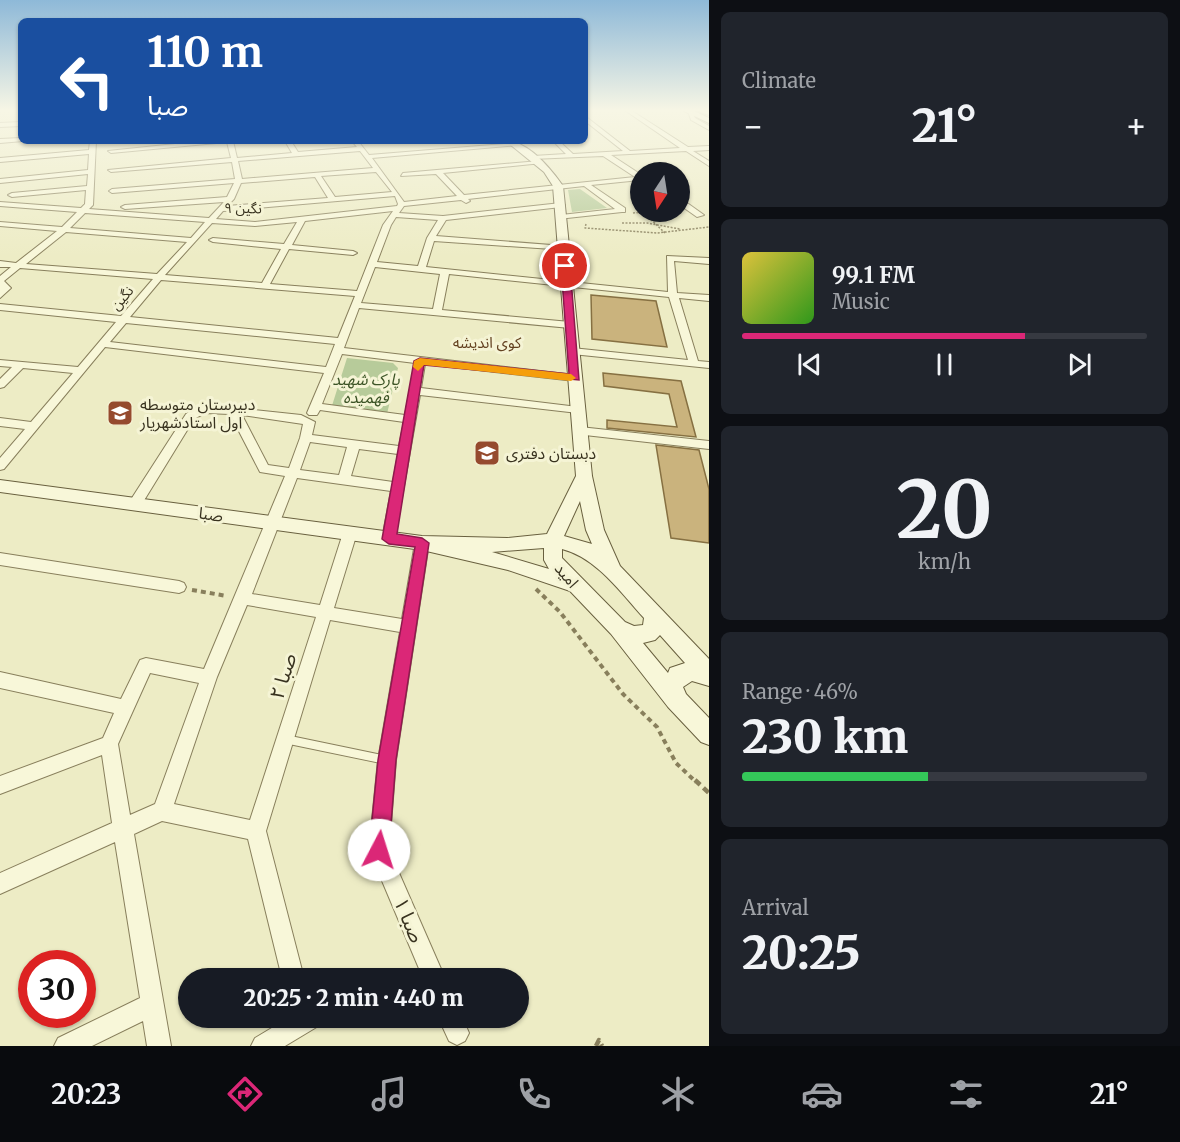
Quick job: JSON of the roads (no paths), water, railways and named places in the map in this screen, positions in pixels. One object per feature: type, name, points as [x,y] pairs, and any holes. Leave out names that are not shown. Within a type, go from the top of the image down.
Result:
[{"type":"main road","points":[[536,160],[558,186],[584,476],[595,530],[611,569]]},
{"type":"main road","points":[[422,543],[507,545],[553,540],[584,476]]},
{"type":"main road","name":"صبا","points":[[0,486],[422,543]]},
{"type":"main road","name":"امید","points":[[709,675],[611,569],[582,547],[553,540],[553,560],[573,584],[618,628],[677,700],[709,734]]},
{"type":"main road","points":[[422,543],[508,563],[573,584]]},
{"type":"main road","points":[[618,628],[633,635],[648,634],[656,625],[653,612]]},
{"type":"main road","points":[[677,700],[672,686],[678,675],[692,671],[709,675]]},
{"type":"street","points":[[0,211],[9,205],[20,160]]},
{"type":"street","points":[[0,295],[7,288],[0,281],[63,230],[89,205],[93,160]]},
{"type":"street","points":[[111,170],[236,160],[239,180]]},
{"type":"street","points":[[369,160],[397,194],[399,209]]},
{"type":"street","points":[[404,175],[536,160]]},
{"type":"street","points":[[613,160],[630,171]]},
{"type":"street","points":[[443,165],[449,171]]},
{"type":"street","points":[[165,166],[173,203]]},
{"type":"street","points":[[112,191],[378,170]]},
{"type":"street","points":[[0,181],[92,172]]},
{"type":"street","points":[[438,172],[477,214]]},
{"type":"street","points":[[317,175],[333,200]]},
{"type":"street","points":[[162,811],[210,676],[274,523],[306,438],[315,406],[341,346],[387,225],[399,209],[461,197],[630,179]]},
{"type":"street","name":"نگین","points":[[0,466],[123,318],[230,199],[239,180]]},
{"type":"street","points":[[399,209],[443,218],[477,214],[561,211],[588,214],[622,210],[585,183]]},
{"type":"street","points":[[12,195],[90,188]]},
{"type":"street","points":[[221,209],[397,194]]},
{"type":"street","points":[[0,204],[84,211],[230,199]]},
{"type":"street","points":[[690,208],[700,215]]},
{"type":"street","name":"نگین ۹","points":[[84,211],[255,224],[399,209]]},
{"type":"street","points":[[126,221],[132,214]]},
{"type":"street","points":[[265,285],[303,218]]},
{"type":"street","points":[[421,269],[431,238],[443,218]]},
{"type":"street","points":[[0,224],[63,230],[116,231],[191,240]]},
{"type":"street","points":[[431,238],[564,248]]},
{"type":"street","points":[[213,240],[353,253]]},
{"type":"street","points":[[694,363],[673,295],[670,258],[709,261]]},
{"type":"street","points":[[0,264],[361,294]]},
{"type":"street","points":[[372,264],[709,298]]},
{"type":"street","points":[[437,313],[445,271]]},
{"type":"street","points":[[357,305],[570,325]]},
{"type":"street","points":[[0,307],[123,318],[341,346],[420,361],[575,378]]},
{"type":"street","points":[[102,344],[330,371]]},
{"type":"street","points":[[572,351],[709,365]]},
{"type":"street","points":[[389,539],[420,361]]},
{"type":"street","points":[[0,363],[80,370]]},
{"type":"street","points":[[0,385],[20,364]]},
{"type":"street","points":[[414,392],[578,410]]},
{"type":"street","points":[[315,406],[410,419]]},
{"type":"street","points":[[135,504],[195,412],[207,409],[234,411],[301,419],[309,422]]},
{"type":"street","points":[[234,411],[264,469],[398,488]]},
{"type":"street","points":[[0,422],[33,426]]},
{"type":"street","points":[[579,431],[709,445]]},
{"type":"street","points":[[306,438],[404,451]]},
{"type":"street","points":[[344,480],[354,444]]},
{"type":"street","name":"صبا ۲","points":[[256,831],[350,533]]},
{"type":"street","name":"صبا ۱","points":[[422,543],[387,760],[379,850],[430,968]]},
{"type":"street","points":[[2,563],[178,587]]},
{"type":"street","points":[[241,598],[408,627]]},
{"type":"street","points":[[159,1046],[109,744],[146,665],[210,676]]},
{"type":"street","points":[[0,680],[126,708]]},
{"type":"street","points":[[0,785],[109,744]]},
{"type":"street","points":[[0,884],[162,811],[256,831],[290,968]]},
{"type":"street","points":[[66,1046],[151,1005]]},
{"type":"street","points":[[263,1046],[291,1028]]},
{"type":"lane","points":[[285,738],[387,760]]},
{"type":"place","name":"دبیرستان متوسطه اول استادشهریار","points":[[120,413]]},
{"type":"place","name":"دبستان دفتری","points":[[487,453]]},
{"type":"district","name":"کوی اندیشه","points":[[487,343]]},
{"type":"park label","name":"پارک شهید فهمیده","points":[[366,388]]}]
